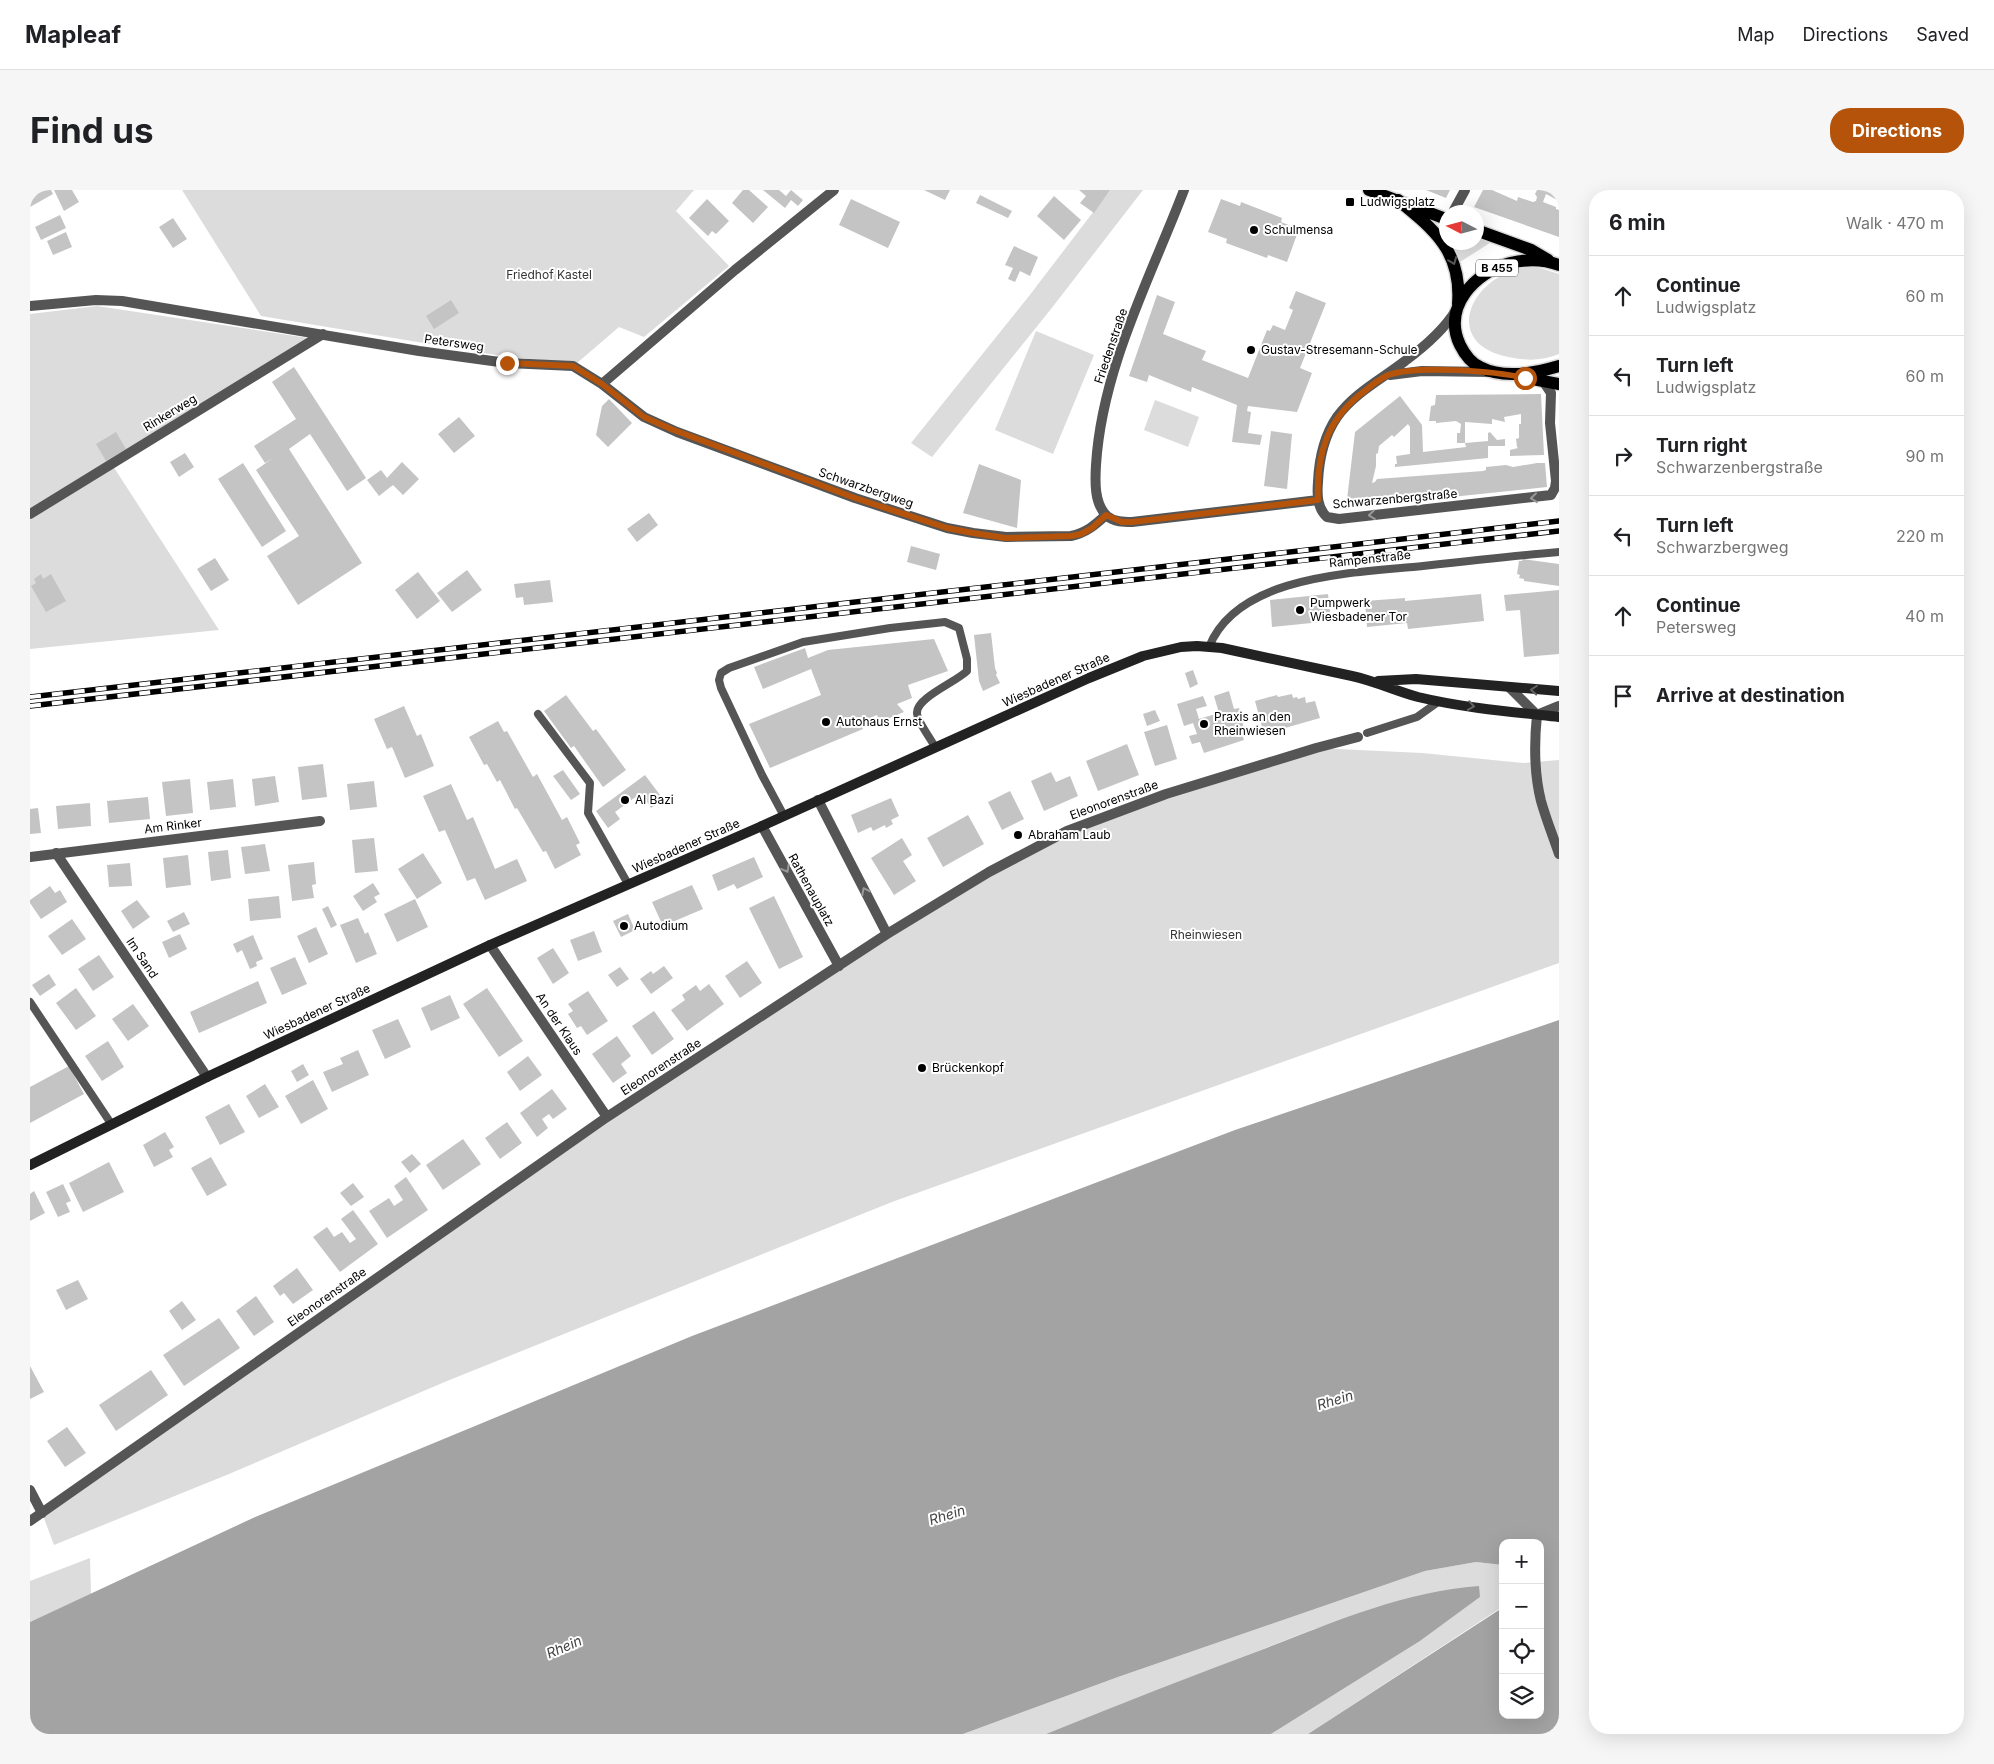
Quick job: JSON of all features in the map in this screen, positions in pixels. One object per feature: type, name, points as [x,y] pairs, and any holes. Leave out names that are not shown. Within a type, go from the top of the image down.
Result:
[{"type":"main road","name":"B 455","points":[[1369,190],[1439,216]]},
{"type":"main road","name":"B 455","points":[[1398,200],[1428,224],[1448,250],[1456,270],[1458,285],[1456,331],[1470,360],[1480,368],[1559,384]]},
{"type":"main road","name":"B 455","points":[[1484,233],[1531,250],[1557,265]]},
{"type":"main road","name":"B 455","points":[[1457,308],[1470,286],[1489,271],[1502,265],[1539,260],[1557,265]]},
{"type":"main road","name":"B 455","points":[[1500,373],[1534,372],[1559,366]]},
{"type":"main road","name":"Wiesbadener Straße","points":[[30,1165],[207,1077],[490,945],[762,826],[1089,678],[1144,656],[1181,647],[1209,647],[1373,681]]},
{"type":"main road","points":[[1373,681],[1416,679],[1559,691]]},
{"type":"main road","points":[[1373,681],[1438,702],[1559,717]]},
{"type":"street","points":[[602,384],[735,270],[834,190]]},
{"type":"street","name":"Friedenstraße","points":[[1106,515],[1096,495],[1095,479],[1098,441],[1105,407],[1129,327],[1184,190]]},
{"type":"street","points":[[1457,205],[1465,190]]},
{"type":"street","name":"Petersweg","points":[[30,306],[96,300],[122,301],[420,351],[507,363],[573,366],[602,384]]},
{"type":"street","points":[[1318,500],[1319,466],[1329,431],[1345,407],[1406,361],[1431,339],[1451,318],[1457,308]]},
{"type":"street","name":"Rinkerweg","points":[[30,514],[323,334]]},
{"type":"street","points":[[1380,379],[1390,375],[1413,371],[1500,373]]},
{"type":"street","name":"Schwarzenbergstraße","points":[[1106,515],[1122,522],[1132,522],[1318,500],[1323,514],[1327,517],[1339,519],[1551,495],[1556,481],[1550,423],[1551,392],[1543,381]]},
{"type":"street","name":"Schwarzbergweg","points":[[602,384],[644,417],[671,429],[833,490],[947,528],[1000,537],[1071,536],[1081,534],[1092,528],[1106,515]]},
{"type":"street","points":[[1508,687],[1537,715]]},
{"type":"street","points":[[1537,715],[1559,706]]},
{"type":"street","points":[[1537,715],[1534,753],[1541,801],[1559,854]]},
{"type":"street","name":"Eleonorenstraße","points":[[30,1521],[607,1117],[887,934],[989,872],[1067,831],[1166,794],[1362,735]]},
{"type":"street","points":[[818,800],[887,934]]},
{"type":"street","name":"Am Rinker","points":[[30,856],[320,821]]},
{"type":"street","name":"Rathenauplatz","points":[[762,826],[839,966]]},
{"type":"street","name":"Im Sand","points":[[56,854],[207,1077]]},
{"type":"street","name":"An der Klaus","points":[[490,945],[607,1117]]},
{"type":"street","points":[[30,1490],[42,1513]]},
{"type":"lane","name":"Rampenstraße","points":[[1209,647],[1220,626],[1241,608],[1257,598],[1302,582],[1355,573],[1559,552]]},
{"type":"lane","points":[[784,816],[762,776],[721,688],[719,680],[721,673],[729,668],[803,642],[890,628],[951,623],[959,628],[967,659],[966,671],[924,699],[918,706],[917,714],[935,747]]},
{"type":"lane","points":[[1362,735],[1416,718],[1438,702]]},
{"type":"lane","points":[[538,714],[590,782],[588,813],[628,884]]},
{"type":"lane","points":[[30,1002],[112,1125]]},
{"type":"green space","name":"Friedhof Kastel","points":[[182,190],[694,190],[676,211],[729,266],[644,337],[619,327],[577,363],[508,357],[261,316]]},
{"type":"green space","points":[[1110,190],[1143,190],[1051,309],[932,457],[911,443],[1029,296]]},
{"type":"green space","points":[[1484,238],[1493,241],[1484,247]]},
{"type":"green space","points":[[1451,250],[1479,250],[1460,262]]},
{"type":"green space","points":[[1523,267],[1537,267],[1559,274],[1559,354],[1542,359],[1526,359],[1491,352],[1477,342],[1470,329],[1470,314],[1476,299],[1487,286],[1503,275]]},
{"type":"green space","points":[[97,306],[308,338],[113,466],[219,630],[30,649],[30,314]]},
{"type":"green space","points":[[1036,331],[1094,355],[1053,454],[995,430]]},
{"type":"green space","points":[[1155,400],[1199,417],[1188,447],[1144,430]]},
{"type":"green space","name":"Rheinwiesen","points":[[1316,748],[1422,753],[1523,763],[1559,760],[1559,963],[892,1202],[447,1381],[229,1474],[54,1545],[42,1513],[352,1295],[863,950],[1067,831]]},
{"type":"green space","points":[[90,1558],[91,1594],[30,1622],[30,1581]]},
{"type":"green space","points":[[1476,1562],[1499,1565],[1499,1609],[1308,1734],[1271,1734],[1420,1641],[1480,1597],[1314,1629],[1046,1734],[963,1734],[1118,1677],[1425,1571]]},
{"type":"water","name":"Rhein","points":[[1559,1020],[1559,1734],[1308,1734],[1499,1610],[1499,1719],[1544,1719],[1544,1539],[1499,1539],[1499,1565],[1476,1562],[1425,1571],[1118,1677],[963,1734],[30,1734],[30,1622],[253,1518],[692,1336],[1235,1130]]},
{"type":"water","points":[[1479,1586],[1480,1597],[1420,1641],[1271,1734],[1046,1734],[1320,1627],[1372,1609],[1425,1594]]},
{"type":"building","points":[[33,190],[51,190],[53,194],[30,207],[30,192]]},
{"type":"building","points":[[54,190],[72,190],[79,202],[64,211]]},
{"type":"building","points":[[743,190],[749,190],[768,207],[753,223],[732,203]]},
{"type":"building","points":[[763,190],[779,190],[786,196],[791,190],[803,200],[798,206],[791,200],[785,208]]},
{"type":"building","points":[[924,190],[950,190],[945,200]]},
{"type":"building","points":[[1079,190],[1110,190],[1094,213],[1080,203],[1086,196]]},
{"type":"building","points":[[1426,190],[1450,190],[1446,198]]},
{"type":"building","points":[[1483,190],[1492,190],[1517,201],[1518,197],[1533,202],[1536,201],[1537,197],[1535,194],[1537,190],[1559,190],[1559,201],[1546,194],[1543,202],[1559,210],[1559,237],[1484,211],[1484,205],[1475,205]]},
{"type":"building","points":[[980,195],[1012,211],[1008,218],[976,203]]},
{"type":"building","points":[[1054,196],[1081,220],[1064,240],[1037,216]]},
{"type":"building","points":[[707,199],[729,221],[716,234],[712,231],[708,236],[689,218]]},
{"type":"building","points":[[851,199],[900,222],[888,248],[839,225]]},
{"type":"building","name":"Schulmensa","points":[[1221,199],[1240,206],[1241,202],[1282,218],[1281,222],[1299,229],[1287,262],[1268,255],[1267,258],[1226,243],[1227,239],[1208,232]]},
{"type":"building","points":[[60,215],[66,228],[41,240],[35,227]]},
{"type":"building","points":[[173,218],[187,239],[173,248],[159,227]]},
{"type":"building","points":[[66,232],[72,247],[53,255],[47,241]]},
{"type":"building","points":[[1014,246],[1038,257],[1030,276],[1020,271],[1015,282],[1008,279],[1013,268],[1005,265]]},
{"type":"building","points":[[1296,291],[1326,303],[1300,368],[1312,373],[1297,412],[1248,406],[1247,411],[1251,412],[1248,433],[1262,435],[1260,445],[1232,442],[1237,405],[1192,387],[1191,392],[1149,375],[1147,382],[1129,376],[1157,295],[1175,302],[1163,334],[1206,351],[1202,360],[1248,378],[1267,330],[1270,331],[1273,325],[1285,330],[1293,310],[1289,308]]},
{"type":"building","points":[[451,300],[459,313],[434,329],[426,316]]},
{"type":"building","points":[[294,367],[366,478],[347,491],[310,434],[289,449],[362,563],[298,605],[267,556],[299,536],[256,470],[273,458],[265,463],[254,446],[296,419],[272,382]]},
{"type":"building","points":[[1541,394],[1544,455],[1510,456],[1510,450],[1518,448],[1516,439],[1519,438],[1521,414],[1504,417],[1505,422],[1492,419],[1492,424],[1465,422],[1465,443],[1457,443],[1457,433],[1460,433],[1461,424],[1456,421],[1436,423],[1436,421],[1429,421],[1431,406],[1435,405],[1436,395]]},
{"type":"building","points":[[1400,396],[1422,425],[1423,452],[1466,447],[1465,443],[1488,441],[1488,433],[1490,432],[1497,440],[1505,439],[1505,446],[1488,446],[1488,458],[1395,467],[1395,464],[1397,464],[1396,456],[1410,454],[1410,427],[1408,424],[1394,437],[1392,435],[1379,446],[1372,483],[1377,479],[1483,471],[1486,470],[1486,467],[1506,465],[1513,467],[1545,463],[1547,487],[1346,508],[1355,432]]},
{"type":"building","points":[[609,399],[632,423],[608,447],[596,435],[602,406]]},
{"type":"building","points":[[459,417],[475,436],[454,453],[438,434]]},
{"type":"building","points":[[1271,431],[1292,434],[1287,489],[1264,486]]},
{"type":"building","points":[[116,432],[126,449],[106,461],[96,444]]},
{"type":"building","points":[[185,453],[194,467],[179,477],[170,462]]},
{"type":"building","points":[[402,462],[419,479],[403,495],[393,485],[379,496],[367,480],[381,470],[387,478]]},
{"type":"building","points":[[243,463],[286,531],[262,547],[218,479]]},
{"type":"building","points":[[979,464],[1021,480],[1017,528],[963,513]]},
{"type":"building","points":[[649,513],[658,525],[637,542],[627,529]]},
{"type":"building","points":[[911,546],[940,554],[936,570],[907,562]]},
{"type":"building","points":[[215,558],[229,580],[211,591],[197,569]]},
{"type":"building","points":[[1523,559],[1559,564],[1559,586],[1524,581],[1524,579],[1519,578],[1520,575],[1517,574],[1519,561]]},
{"type":"building","points":[[467,570],[482,590],[452,612],[437,593]]},
{"type":"building","points":[[418,572],[440,601],[417,619],[395,590]]},
{"type":"building","points":[[41,574],[43,579],[51,574],[66,601],[46,612],[31,586],[36,583],[34,579]]},
{"type":"building","points":[[550,580],[553,602],[524,605],[523,597],[516,598],[514,584]]},
{"type":"building","points":[[1559,590],[1559,654],[1524,657],[1520,610],[1506,611],[1504,595]]},
{"type":"building","name":"Pumpwerk Wiesbadener Tor","points":[[1328,594],[1331,621],[1272,627],[1270,600]]},
{"type":"building","points":[[1481,594],[1484,621],[1408,629],[1407,623],[1367,627],[1365,601],[1405,598],[1405,601]]},
{"type":"building","points":[[991,633],[996,675],[1000,683],[983,691],[979,681],[974,635]]},
{"type":"building","points":[[934,639],[948,671],[908,685],[912,698],[897,704],[904,712],[880,722],[877,715],[860,722],[863,729],[770,768],[749,724],[821,695],[811,669],[763,689],[754,667],[805,648],[808,658],[828,650]]},
{"type":"building","points":[[1193,670],[1198,684],[1190,688],[1185,673]]},
{"type":"building","points":[[1229,691],[1234,709],[1239,708],[1244,729],[1241,730],[1244,740],[1204,753],[1200,742],[1192,744],[1189,736],[1197,734],[1193,723],[1184,726],[1177,704],[1203,696],[1207,706],[1196,709],[1199,719],[1219,713],[1214,696]]},
{"type":"building","points":[[1292,694],[1293,698],[1305,697],[1306,703],[1315,701],[1320,718],[1264,734],[1255,701],[1277,695],[1278,697]]},
{"type":"building","points":[[566,695],[593,731],[596,729],[626,770],[603,787],[574,746],[571,748],[544,711]]},
{"type":"building","points":[[404,706],[417,736],[421,734],[434,766],[405,778],[392,747],[387,749],[374,719]]},
{"type":"building","points":[[1155,710],[1160,721],[1147,726],[1143,714]]},
{"type":"building","points":[[498,721],[504,732],[507,731],[533,777],[537,774],[562,820],[567,817],[580,843],[576,845],[581,855],[555,869],[546,851],[543,852],[517,808],[515,809],[500,780],[497,782],[487,764],[484,765],[469,737]]},
{"type":"building","points":[[1167,725],[1177,759],[1155,766],[1144,732]]},
{"type":"building","points":[[1127,744],[1139,775],[1098,791],[1086,761]]},
{"type":"building","points":[[323,764],[327,797],[302,800],[298,767]]},
{"type":"building","points":[[563,770],[580,794],[571,800],[553,776]]},
{"type":"building","points":[[1051,772],[1056,782],[1070,776],[1078,796],[1044,811],[1031,781]]},
{"type":"building","points":[[645,775],[663,799],[651,808],[641,793],[615,812],[620,819],[608,828],[596,811]]},
{"type":"building","points":[[275,776],[279,802],[255,806],[252,779]]},
{"type":"building","points":[[190,779],[193,813],[166,816],[162,782]]},
{"type":"building","points":[[233,779],[236,807],[210,810],[207,782]]},
{"type":"building","points":[[374,781],[377,807],[350,810],[347,784]]},
{"type":"building","points":[[451,784],[467,820],[473,817],[495,869],[517,859],[527,881],[485,900],[475,878],[467,881],[445,830],[439,832],[423,796]]},
{"type":"building","points":[[1010,791],[1024,819],[1002,830],[988,802]]},
{"type":"building","points":[[148,797],[150,819],[109,823],[107,801]]},
{"type":"building","points":[[891,798],[899,816],[891,820],[893,824],[886,828],[885,825],[873,831],[871,827],[858,833],[851,815]]},
{"type":"building","points":[[90,803],[91,826],[58,829],[56,806]]},
{"type":"building","points":[[38,808],[41,833],[30,834],[30,809]]},
{"type":"building","points":[[968,815],[984,844],[943,867],[927,838]]},
{"type":"building","points":[[374,838],[378,871],[355,873],[352,840]]},
{"type":"building","points":[[902,838],[912,855],[903,861],[916,881],[894,895],[871,858]]},
{"type":"building","points":[[265,844],[270,871],[245,874],[241,847]]},
{"type":"building","points":[[228,850],[231,878],[211,881],[208,852]]},
{"type":"building","points":[[423,853],[442,883],[417,899],[398,869]]},
{"type":"building","points":[[188,855],[191,885],[166,888],[163,858]]},
{"type":"building","points":[[754,857],[763,877],[737,889],[734,884],[718,891],[712,875]]},
{"type":"building","points":[[314,862],[316,884],[312,885],[314,898],[292,901],[288,865]]},
{"type":"building","points":[[130,863],[132,886],[109,887],[107,865]]},
{"type":"building","points":[[373,883],[380,894],[374,897],[377,902],[363,911],[353,896]]},
{"type":"building","points":[[692,885],[703,909],[663,926],[652,902]]},
{"type":"building","points":[[50,886],[55,893],[60,890],[67,902],[41,919],[30,903],[30,900]]},
{"type":"building","points":[[279,896],[281,918],[250,921],[248,899]]},
{"type":"building","points":[[774,896],[803,957],[779,969],[749,908]]},
{"type":"building","points":[[415,899],[428,927],[397,942],[384,914]]},
{"type":"building","points":[[137,900],[150,917],[133,929],[121,911]]},
{"type":"building","points":[[328,906],[337,925],[331,928],[322,909]]},
{"type":"building","points":[[184,912],[190,924],[173,932],[167,921]]},
{"type":"building","name":"Autodium","points":[[628,914],[635,930],[621,937],[613,921]]},
{"type":"building","points":[[358,918],[365,934],[368,932],[377,954],[356,963],[340,925]]},
{"type":"building","points":[[72,919],[86,939],[62,955],[48,936]]},
{"type":"building","points":[[316,927],[328,954],[309,963],[297,936]]},
{"type":"building","points":[[594,931],[602,952],[578,961],[570,940]]},
{"type":"building","points":[[180,934],[187,949],[169,958],[162,942]]},
{"type":"building","points":[[253,935],[263,959],[256,962],[257,966],[250,969],[242,950],[237,953],[233,944]]},
{"type":"building","points":[[553,948],[569,973],[553,984],[537,958]]},
{"type":"building","points":[[99,955],[114,977],[93,991],[78,969]]},
{"type":"building","points":[[295,957],[307,984],[282,995],[270,968]]},
{"type":"building","points":[[747,961],[762,983],[740,998],[725,976]]},
{"type":"building","points":[[664,966],[673,978],[651,994],[640,979],[651,971],[653,974]]},
{"type":"building","points":[[620,967],[629,979],[617,987],[608,975]]},
{"type":"building","points":[[49,974],[56,985],[40,996],[32,985]]},
{"type":"building","points":[[258,981],[267,1003],[199,1033],[190,1012]]},
{"type":"building","points":[[709,984],[724,1004],[687,1031],[671,1010],[685,1000],[682,995],[696,985],[700,991]]},
{"type":"building","points":[[76,988],[96,1016],[76,1030],[56,1003]]},
{"type":"building","points":[[487,988],[523,1041],[499,1057],[463,1004]]},
{"type":"building","points":[[588,991],[608,1021],[587,1035],[581,1026],[577,1028],[568,1014],[573,1011],[568,1004]]},
{"type":"building","points":[[450,995],[460,1018],[431,1031],[421,1008]]},
{"type":"building","points":[[133,1004],[149,1026],[128,1041],[112,1019]]},
{"type":"building","points":[[654,1011],[674,1039],[652,1055],[632,1026]]},
{"type":"building","points":[[398,1019],[411,1047],[385,1059],[372,1030]]},
{"type":"building","points":[[617,1036],[631,1056],[621,1064],[627,1073],[613,1083],[592,1054]]},
{"type":"building","points":[[108,1041],[124,1067],[102,1081],[85,1056]]},
{"type":"building","points":[[358,1050],[369,1075],[332,1092],[323,1072],[343,1064],[340,1058]]},
{"type":"building","points":[[528,1056],[542,1075],[520,1091],[507,1072]]},
{"type":"building","points":[[303,1064],[309,1075],[297,1082],[291,1071]]},
{"type":"building","points":[[69,1066],[84,1094],[30,1123],[30,1087]]},
{"type":"building","points":[[313,1080],[328,1109],[301,1124],[285,1096]]},
{"type":"building","points":[[265,1084],[279,1107],[259,1118],[246,1096]]},
{"type":"building","points":[[552,1089],[567,1109],[553,1119],[549,1114],[542,1119],[548,1128],[537,1137],[520,1113]]},
{"type":"building","points":[[229,1104],[245,1132],[220,1145],[205,1117]]},
{"type":"building","points":[[507,1122],[522,1143],[500,1159],[485,1138]]},
{"type":"building","points":[[165,1132],[174,1147],[169,1150],[173,1157],[154,1167],[143,1145]]},
{"type":"building","points":[[463,1139],[481,1164],[443,1190],[426,1165]]},
{"type":"building","points":[[412,1154],[421,1164],[410,1173],[401,1162]]},
{"type":"building","points":[[211,1157],[227,1185],[207,1196],[191,1168]]},
{"type":"building","points":[[109,1162],[124,1192],[83,1212],[69,1183]]},
{"type":"building","points":[[406,1177],[428,1210],[387,1238],[369,1211],[389,1198],[394,1206],[403,1200],[394,1186]]},
{"type":"building","points":[[353,1183],[364,1197],[351,1206],[340,1193]]},
{"type":"building","points":[[63,1184],[71,1201],[66,1203],[70,1212],[58,1217],[46,1192]]},
{"type":"building","points":[[34,1191],[45,1213],[30,1221],[30,1194]]},
{"type":"building","points":[[353,1210],[378,1244],[340,1272],[313,1237],[327,1227],[334,1237],[342,1232],[350,1243],[356,1239],[341,1219]]},
{"type":"building","points":[[297,1268],[313,1290],[293,1304],[284,1293],[280,1296],[273,1286]]},
{"type":"building","points":[[78,1280],[88,1299],[66,1310],[56,1290]]},
{"type":"building","points":[[256,1296],[274,1322],[254,1336],[236,1311]]},
{"type":"building","points":[[182,1301],[196,1320],[182,1330],[169,1311]]},
{"type":"building","points":[[219,1318],[240,1348],[184,1386],[163,1355]]},
{"type":"building","points":[[30,1366],[44,1392],[30,1399]]},
{"type":"building","points":[[151,1370],[168,1395],[116,1431],[99,1405]]},
{"type":"building","points":[[67,1427],[86,1453],[65,1467],[47,1441]]},
{"type":"railway","points":[[30,697],[1559,521]]},
{"type":"railway","points":[[30,706],[1559,531]]},
{"type":"place","name":"Ludwigsplatz","points":[[1350,202]]},
{"type":"place","name":"Schulmensa","points":[[1254,230]]},
{"type":"place","name":"Gustav-Stresemann-Schule","points":[[1251,350]]},
{"type":"place","name":"Pumpwerk Wiesbadener Tor","points":[[1300,610]]},
{"type":"place","name":"Autohaus Ernst","points":[[826,722]]},
{"type":"place","name":"Praxis an den Rheinwiesen","points":[[1204,724]]},
{"type":"place","name":"Al Bazi","points":[[625,800]]},
{"type":"place","name":"Abraham Laub","points":[[1018,835]]},
{"type":"place","name":"Autodium","points":[[624,926]]},
{"type":"place","name":"Brückenkopf","points":[[922,1068]]},
{"type":"route","points":[[507,363],[573,366],[602,384],[644,417],[671,429],[855,498],[947,528],[1006,538],[1081,534],[1092,528],[1106,515],[1122,522],[1132,522],[1318,500],[1319,466],[1329,431],[1345,407],[1380,379],[1404,372],[1422,371],[1497,372],[1525,378]]}]
